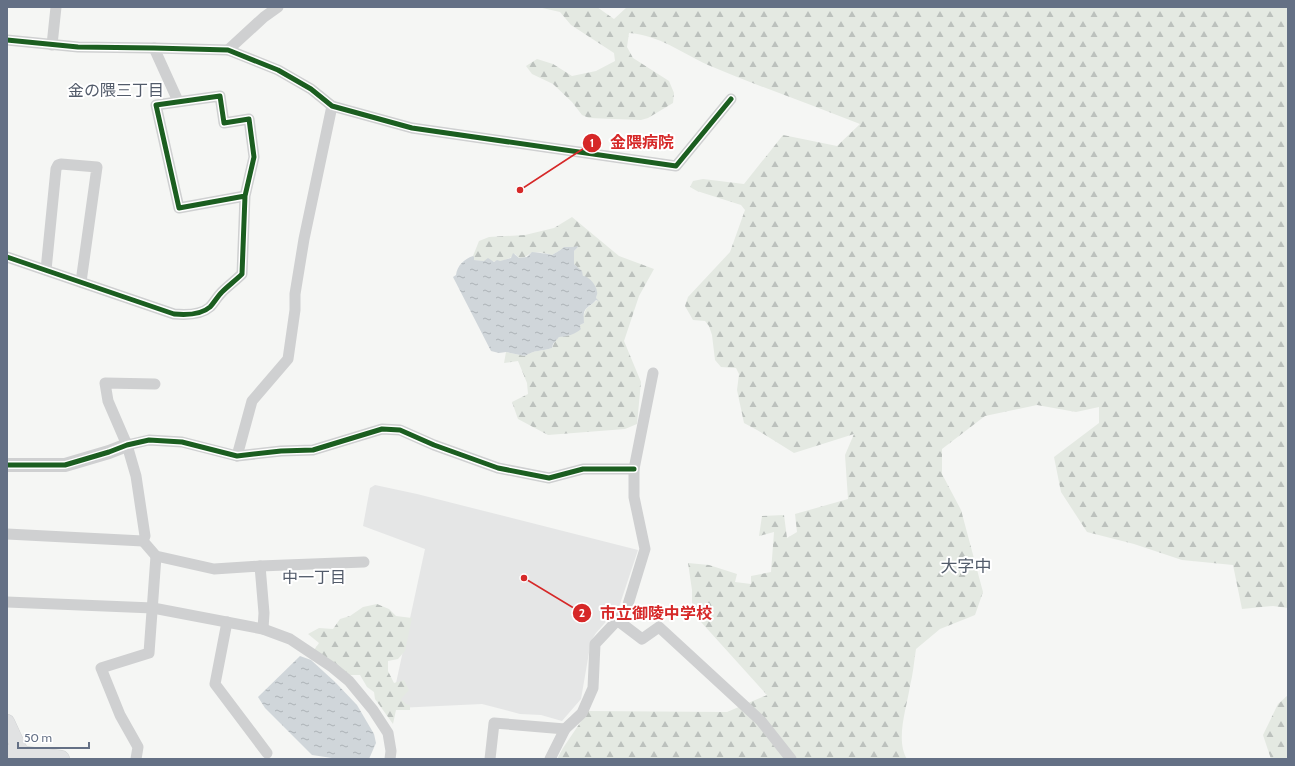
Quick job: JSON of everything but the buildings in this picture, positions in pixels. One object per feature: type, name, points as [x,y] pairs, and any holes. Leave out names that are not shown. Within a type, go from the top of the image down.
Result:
[{"type":"main road","points":[[7,722],[18,755],[62,759]]},
{"type":"street","points":[[52,45],[56,7]]},
{"type":"street","points":[[228,50],[264,17],[278,7]]},
{"type":"street","points":[[7,40],[78,47],[228,50],[278,70],[311,89],[332,106],[412,128],[676,166],[731,99]]},
{"type":"street","points":[[154,48],[178,101]]},
{"type":"street","points":[[7,257],[174,314],[198,313],[209,308],[222,291],[242,274],[245,196],[254,157],[249,119],[224,123],[220,96],[156,105],[179,208],[245,196]]},
{"type":"street","points":[[237,456],[252,401],[288,359],[295,310],[295,294],[304,239],[332,106]]},
{"type":"street","points":[[46,270],[56,169],[58,165],[61,164],[97,167],[81,282]]},
{"type":"street","points":[[550,759],[565,729],[582,713],[593,688],[595,644],[626,611],[645,549],[634,497],[634,469],[653,373]]},
{"type":"street","points":[[143,541],[145,536],[136,476],[127,445],[108,401],[105,383],[155,384]]},
{"type":"street","points":[[7,466],[65,465],[127,445],[149,440],[182,442],[237,456],[313,450],[382,429],[400,430],[434,445],[498,468],[549,478],[583,469],[634,469]]},
{"type":"street","points":[[7,534],[143,541],[156,556],[214,569],[364,562]]},
{"type":"street","points":[[136,759],[138,747],[120,715],[101,668],[149,653],[156,556]]},
{"type":"street","points":[[260,566],[264,614],[263,629]]},
{"type":"street","points":[[7,602],[153,608],[263,629],[290,639],[349,681],[373,710],[388,733],[391,751],[390,759]]},
{"type":"street","points":[[617,620],[642,639],[658,626],[761,721],[791,759]]},
{"type":"street","points":[[227,622],[215,684],[266,753]]},
{"type":"street","points":[[490,759],[494,723],[565,729]]},
{"type":"shaded area","points":[[375,485],[417,494],[638,550],[619,607],[596,633],[591,641],[581,699],[562,721],[541,715],[520,714],[482,704],[397,708],[393,697],[425,549],[363,526],[370,488]]},
{"type":"green space","points":[[538,7],[597,7],[614,19],[627,7],[1288,7],[1288,608],[1273,606],[1242,609],[1233,565],[1182,560],[1134,544],[1087,532],[1061,492],[1054,457],[1099,423],[1099,407],[1076,412],[1037,405],[985,416],[942,449],[942,474],[961,510],[983,592],[975,615],[940,629],[916,649],[902,733],[902,743],[907,759],[557,759],[588,711],[727,712],[767,695],[692,612],[692,590],[688,563],[709,565],[737,574],[735,582],[751,584],[751,576],[771,572],[774,532],[759,536],[762,516],[784,515],[787,538],[797,532],[795,514],[848,499],[845,455],[854,434],[794,453],[744,423],[737,390],[739,374],[736,368],[721,367],[715,360],[712,335],[709,326],[705,321],[693,320],[685,306],[688,297],[730,252],[745,210],[741,205],[697,191],[690,187],[693,181],[703,179],[744,184],[783,135],[837,146],[860,124],[708,65],[670,45],[650,37],[629,33],[627,47],[633,58],[669,81],[674,93],[673,103],[648,118],[641,120],[589,118],[582,115],[572,102],[553,84],[532,74],[526,66],[537,59],[553,64],[572,76],[596,71],[615,61],[614,53],[571,25],[560,12]]},
{"type":"green space","points":[[572,217],[619,256],[654,269],[639,296],[624,341],[641,382],[637,424],[625,429],[548,435],[518,419],[512,402],[528,394],[527,383],[518,361],[504,363],[506,352],[525,356],[552,348],[556,339],[559,337],[573,334],[580,327],[580,325],[584,323],[583,317],[586,309],[597,300],[596,288],[583,276],[581,271],[574,264],[574,251],[578,247],[564,247],[552,255],[536,252],[519,258],[515,254],[506,260],[495,262],[473,260],[473,256],[479,241],[489,237],[525,235],[554,228]]},
{"type":"green space","points":[[377,604],[389,609],[396,616],[412,618],[405,651],[398,659],[388,661],[388,671],[394,683],[404,680],[409,690],[401,699],[406,704],[410,705],[410,710],[396,710],[393,724],[375,699],[374,692],[367,687],[360,675],[350,675],[314,650],[319,643],[308,634],[319,628],[333,629],[340,619],[350,616],[363,607]]},
{"type":"green space","points":[[1288,695],[1288,759],[1271,759],[1263,735],[1278,704]]},
{"type":"water","points":[[578,246],[574,251],[574,264],[582,271],[583,276],[590,279],[594,284],[597,290],[596,298],[599,301],[596,300],[585,310],[584,323],[580,325],[581,329],[571,335],[559,337],[553,344],[552,348],[525,356],[491,351],[453,277],[456,275],[462,263],[473,256],[474,260],[484,261],[488,258],[494,262],[497,260],[500,261],[511,258],[513,253],[519,258],[527,257],[532,252],[552,255],[564,247]]},
{"type":"water","points":[[300,656],[311,660],[357,705],[374,734],[376,743],[369,759],[332,758],[312,755],[265,708],[258,697]]},
{"type":"cycle path","points":[[7,40],[78,47],[228,50],[278,70],[311,89],[332,106],[412,128],[676,166],[731,99]]},
{"type":"cycle path","points":[[7,257],[174,314],[198,313],[210,307],[222,292],[242,274],[245,196],[254,157],[249,119],[224,123],[220,96],[156,105],[179,208],[245,196]]},
{"type":"cycle path","points":[[7,465],[65,465],[127,445],[149,440],[182,442],[237,456],[281,451],[313,450],[382,429],[400,430],[434,445],[498,468],[549,478],[583,469],[634,469]]},
{"type":"place","name":"金隈病院","points":[[520,190]]},
{"type":"place","name":"市立御陵中学校","points":[[524,578]]},
{"type":"district","name":"金の隈三丁目","points":[[116,90]]},
{"type":"district","name":"大字中","points":[[966,566]]},
{"type":"district","name":"中一丁目","points":[[314,577]]}]
